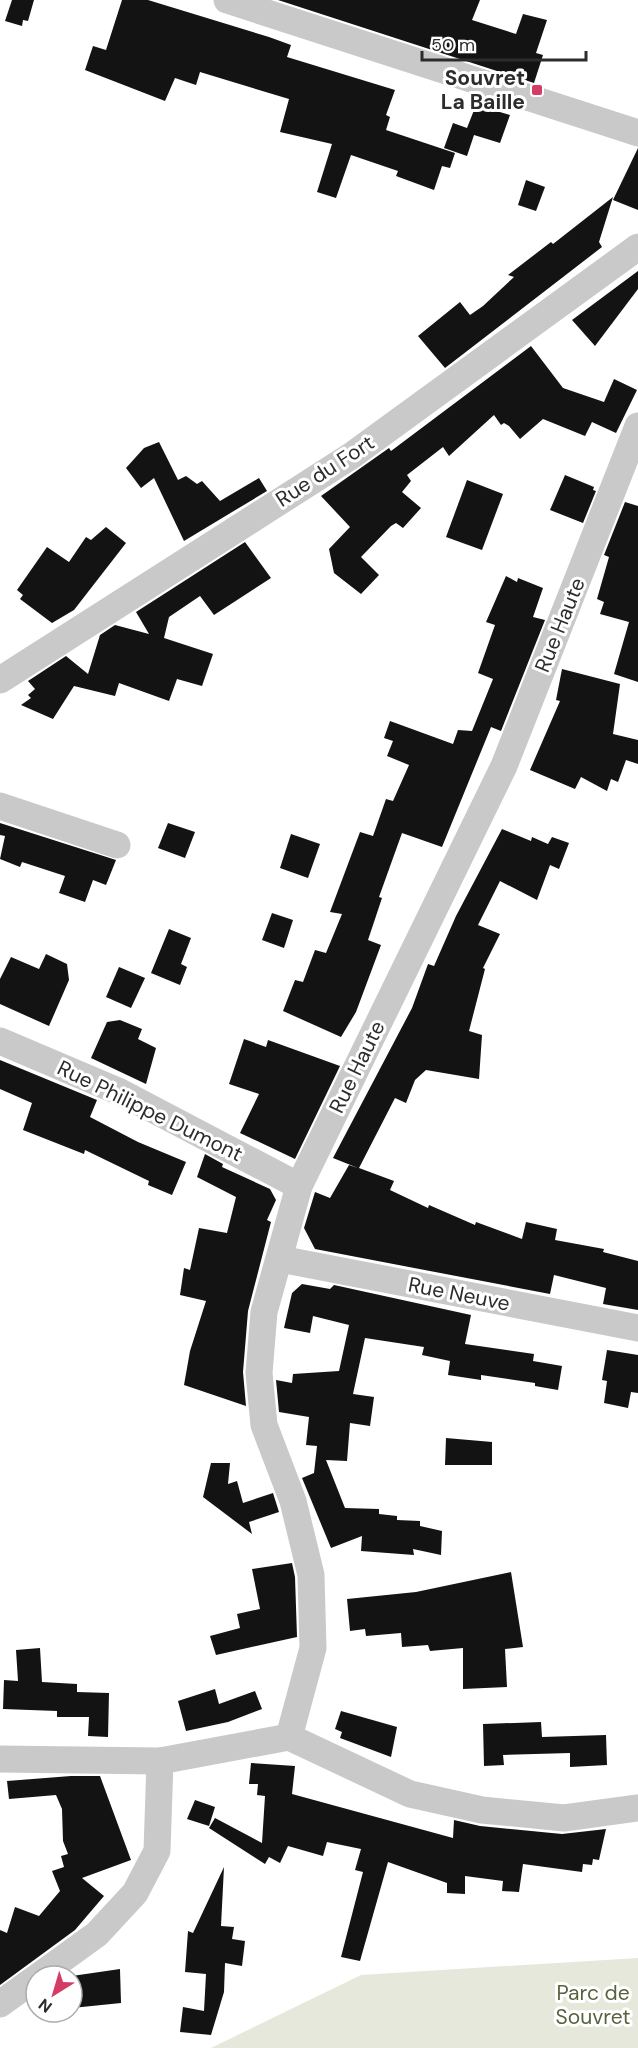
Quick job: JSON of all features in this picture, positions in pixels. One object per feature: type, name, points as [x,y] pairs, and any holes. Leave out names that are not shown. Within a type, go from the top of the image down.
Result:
[{"type":"street","points":[[227,0],[638,133]]},
{"type":"street","name":"Rue du Fort","points":[[0,680],[351,456],[638,247]]},
{"type":"street","name":"Rue Haute","points":[[289,1737],[313,1648],[311,1575],[293,1501],[264,1419],[259,1373],[264,1312],[299,1186],[504,766],[638,426]]},
{"type":"street","points":[[0,806],[117,845]]},
{"type":"street","name":"Rue Philippe Dumont","points":[[0,1041],[120,1092],[299,1186]]},
{"type":"street","name":"Rue Neuve","points":[[280,1259],[638,1328]]},
{"type":"street","points":[[0,1759],[160,1761],[289,1737],[410,1794],[482,1810],[564,1818],[638,1808]]},
{"type":"street","points":[[55,1964],[98,1934],[135,1893],[157,1851],[160,1761]]},
{"type":"street","points":[[0,2004],[24,1986]]},
{"type":"green space","name":"Parc de Souvret","points":[[638,1958],[638,2048],[211,2048],[361,1975]]},
{"type":"building","points":[[12,0],[34,0],[28,21],[23,20],[22,26],[5,21]]},
{"type":"building","points":[[122,0],[148,0],[269,37],[291,45],[287,57],[395,90],[386,115],[390,117],[386,130],[455,153],[450,168],[442,166],[434,190],[396,176],[398,171],[351,155],[336,198],[317,192],[332,144],[280,132],[289,99],[200,72],[196,85],[175,78],[165,101],[85,70],[93,46],[106,50]]},
{"type":"building","points":[[278,0],[480,0],[472,20],[516,34],[523,14],[547,20],[536,53],[543,55],[534,83]]},
{"type":"building","points":[[476,105],[510,115],[500,143],[474,135],[467,156],[444,148],[453,123],[467,128]]},
{"type":"building","points":[[638,148],[638,210],[613,200]]},
{"type":"building","points":[[526,180],[545,187],[536,211],[518,205]]},
{"type":"building","points":[[613,197],[599,242],[602,247],[445,368],[418,336],[460,302],[470,315],[483,306],[514,277],[508,275],[551,242],[553,244]]},
{"type":"building","points":[[638,271],[638,289],[595,346],[572,320]]},
{"type":"building","points":[[531,346],[563,388],[604,402],[614,379],[637,390],[616,433],[592,422],[585,436],[543,419],[520,439],[509,426],[504,423],[501,425],[494,415],[449,456],[443,447],[407,475],[411,481],[402,492],[421,508],[403,528],[396,523],[391,526],[361,557],[379,575],[361,594],[334,573],[329,549],[350,527],[321,496],[389,448],[391,451]]},
{"type":"building","points":[[159,442],[178,480],[186,476],[197,484],[202,481],[220,501],[259,478],[267,491],[184,541],[154,478],[141,488],[126,468],[144,448]]},
{"type":"building","points":[[565,475],[594,487],[593,490],[596,491],[583,523],[550,510]]},
{"type":"building","points":[[467,480],[503,494],[482,550],[446,537]]},
{"type":"building","points":[[625,502],[638,506],[638,682],[614,674],[629,622],[600,614],[604,602],[597,599],[609,557],[604,555]]},
{"type":"building","points":[[106,527],[126,543],[74,610],[52,623],[20,599],[23,595],[17,590],[47,547],[69,562],[86,537],[91,540]]},
{"type":"building","points":[[245,542],[271,578],[214,615],[200,596],[169,617],[164,638],[213,654],[202,686],[177,679],[169,701],[119,683],[115,696],[74,686],[53,719],[21,705],[31,698],[28,695],[35,689],[28,681],[66,656],[88,674],[100,635],[115,625],[149,634],[136,612]]},
{"type":"building","points":[[506,576],[517,582],[518,578],[543,588],[533,617],[545,620],[501,731],[491,727],[442,847],[402,833],[379,897],[382,898],[368,940],[381,945],[356,1012],[341,1037],[283,1011],[295,980],[303,982],[315,950],[326,953],[342,914],[330,912],[360,832],[373,836],[386,799],[393,801],[409,765],[387,756],[393,741],[384,738],[390,721],[453,744],[458,730],[472,731],[493,679],[478,673],[495,625],[486,622]]},
{"type":"building","points":[[562,669],[620,684],[613,734],[638,740],[638,764],[626,760],[618,782],[611,779],[607,791],[581,777],[575,789],[530,770],[560,701],[556,700]]},
{"type":"building","points":[[0,823],[116,860],[106,885],[93,880],[85,902],[59,893],[65,876],[22,862],[20,867],[0,859],[5,836],[0,835]]},
{"type":"building","points":[[168,823],[195,832],[185,858],[158,848]]},
{"type":"building","points":[[502,829],[531,841],[532,837],[548,844],[552,837],[569,843],[559,869],[550,865],[537,900],[500,881],[478,925],[500,934],[483,968],[485,969],[469,1031],[482,1035],[479,1079],[426,1070],[415,1080],[406,1103],[395,1098],[359,1168],[394,1181],[390,1190],[428,1208],[429,1205],[475,1225],[476,1222],[522,1239],[526,1222],[557,1229],[555,1240],[604,1249],[603,1252],[638,1261],[638,1310],[603,1304],[606,1288],[554,1275],[550,1294],[315,1249],[304,1228],[315,1192],[330,1198],[349,1165],[358,1168],[333,1158],[412,1008],[428,964],[434,966],[456,916]]},
{"type":"building","points":[[291,834],[320,844],[308,878],[280,868]]},
{"type":"building","points":[[272,913],[293,920],[284,948],[262,940]]},
{"type":"building","points":[[169,929],[191,938],[181,964],[187,967],[180,985],[151,973]]},
{"type":"building","points":[[46,954],[67,964],[69,980],[49,1026],[0,1004],[0,979],[11,957],[39,969]]},
{"type":"building","points":[[119,967],[145,978],[131,1008],[106,997]]},
{"type":"building","points":[[120,1020],[142,1029],[138,1039],[156,1048],[146,1084],[91,1058],[107,1022]]},
{"type":"building","points":[[244,1039],[266,1047],[268,1040],[340,1066],[295,1159],[240,1133],[259,1094],[229,1084]]},
{"type":"building","points":[[0,1060],[97,1100],[90,1117],[138,1142],[186,1162],[172,1195],[148,1185],[149,1181],[85,1150],[84,1154],[23,1130],[32,1103],[0,1089]]},
{"type":"building","points":[[205,1154],[223,1164],[222,1167],[270,1189],[276,1200],[267,1220],[271,1222],[248,1311],[243,1372],[246,1406],[184,1385],[190,1351],[206,1301],[180,1295],[184,1268],[190,1270],[199,1228],[227,1233],[236,1197],[197,1177]]},
{"type":"building","points":[[302,1284],[330,1289],[334,1285],[471,1315],[465,1344],[534,1354],[533,1361],[562,1366],[558,1390],[535,1386],[535,1383],[481,1375],[481,1380],[448,1375],[450,1361],[422,1355],[424,1347],[365,1338],[353,1394],[374,1397],[370,1426],[350,1423],[347,1461],[326,1460],[345,1508],[379,1509],[379,1514],[397,1516],[397,1520],[420,1521],[420,1526],[442,1531],[441,1555],[413,1549],[414,1555],[361,1551],[362,1536],[331,1548],[302,1478],[314,1473],[317,1446],[306,1445],[309,1417],[279,1412],[276,1380],[292,1383],[293,1374],[339,1371],[349,1325],[313,1316],[310,1333],[284,1328],[292,1293]]},
{"type":"building","points":[[607,1350],[638,1355],[638,1393],[631,1392],[628,1408],[604,1403],[607,1381],[602,1380]]},
{"type":"building","points":[[446,1438],[492,1442],[492,1465],[445,1465]]},
{"type":"building","points":[[211,1463],[230,1463],[228,1484],[237,1481],[243,1503],[273,1493],[279,1512],[249,1522],[252,1534],[203,1497]]},
{"type":"building","points":[[292,1563],[295,1577],[297,1637],[216,1655],[210,1636],[240,1628],[237,1614],[260,1609],[252,1569]]},
{"type":"building","points":[[511,1572],[523,1647],[505,1649],[507,1687],[463,1689],[463,1648],[430,1651],[428,1645],[402,1647],[401,1633],[366,1636],[365,1629],[350,1631],[347,1599],[416,1592]]},
{"type":"building","points":[[40,1648],[42,1682],[77,1684],[77,1692],[109,1693],[108,1737],[88,1736],[89,1717],[57,1717],[57,1711],[3,1709],[4,1680],[18,1681],[16,1650]]},
{"type":"building","points":[[215,1689],[219,1704],[255,1691],[262,1709],[228,1722],[186,1731],[178,1701]]},
{"type":"building","points":[[341,1711],[397,1727],[391,1757],[340,1738],[342,1732],[335,1729]]},
{"type":"building","points":[[541,1722],[542,1737],[606,1735],[607,1765],[570,1767],[570,1753],[503,1755],[504,1765],[484,1766],[483,1724]]},
{"type":"building","points":[[251,1763],[295,1766],[292,1794],[453,1838],[454,1820],[480,1826],[562,1834],[606,1829],[599,1860],[593,1859],[592,1865],[583,1864],[582,1872],[523,1864],[519,1892],[502,1891],[503,1881],[465,1876],[465,1894],[447,1893],[447,1883],[388,1862],[360,1961],[341,1957],[363,1872],[355,1870],[361,1849],[327,1842],[323,1856],[288,1846],[280,1863],[269,1857],[265,1864],[209,1828],[215,1818],[262,1843],[265,1796],[257,1795],[258,1784],[249,1784]]},
{"type":"building","points":[[100,1776],[131,1860],[82,1878],[104,1896],[75,1930],[29,1964],[24,1964],[24,1967],[0,1985],[0,1930],[7,1933],[15,1907],[39,1916],[60,1891],[52,1871],[64,1867],[61,1856],[68,1854],[63,1841],[62,1809],[56,1795],[9,1799],[7,1781]]},
{"type":"building","points":[[195,1800],[215,1807],[209,1826],[187,1819]]},
{"type":"building","points":[[224,1867],[221,1926],[234,1927],[232,1939],[245,1941],[242,1966],[225,1963],[224,1992],[211,2035],[180,2032],[183,2007],[204,2011],[206,1974],[185,1972],[188,1931],[193,1933]]},
{"type":"building","points":[[120,1969],[121,2003],[84,2007],[84,1974]]},
{"type":"place","name":"Souvret La Baille","points":[[537,90]]}]
